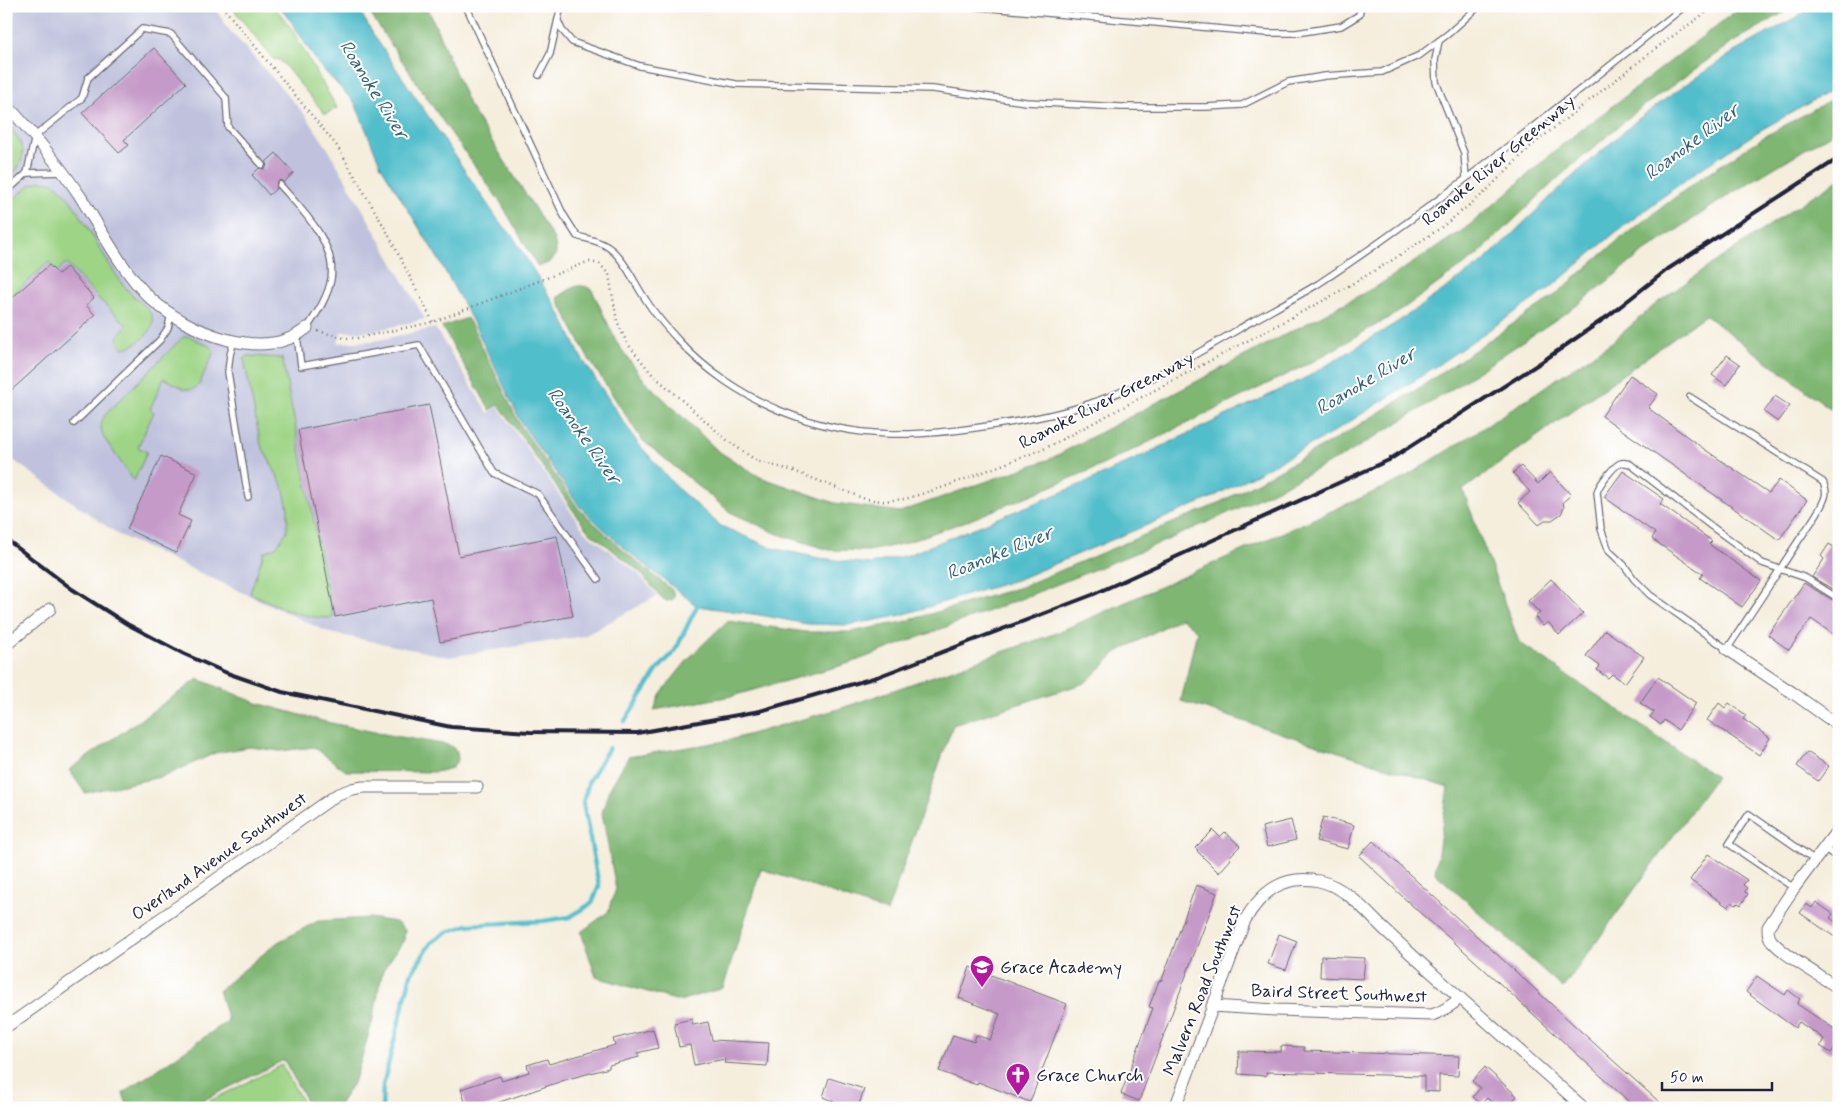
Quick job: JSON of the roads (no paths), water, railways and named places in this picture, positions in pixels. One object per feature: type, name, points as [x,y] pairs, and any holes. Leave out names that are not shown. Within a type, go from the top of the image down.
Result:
[{"type":"street","points":[[6,104],[64,172],[134,280],[151,298],[171,314],[206,332],[256,344],[279,343],[297,336],[307,328]]},
{"type":"street","points":[[6,645],[50,609]]},
{"type":"street","points":[[1727,649],[1839,726]]},
{"type":"street","name":"Overland Avenue Southwest","points":[[6,1027],[338,794],[363,787],[477,788]]},
{"type":"street","points":[[1839,828],[1794,888],[1768,927],[1768,934],[1771,940],[1785,952],[1839,988]]},
{"type":"street","name":"Malvern Road Southwest","points":[[1175,1108],[1245,920],[1253,906],[1264,894],[1277,886],[1289,881],[1312,880],[1335,887],[1349,896],[1584,1108]]},
{"type":"street","name":"Baird Street Southwest","points":[[1212,1006],[1286,1011],[1432,1015],[1452,1006],[1460,998]]},
{"type":"lane","points":[[466,6],[563,214],[577,236],[606,245],[622,260],[649,306],[680,342],[730,384],[781,411],[816,424],[845,430],[897,435],[968,430],[1063,413],[1144,382],[1179,364],[1316,284],[1410,220],[1685,6]]},
{"type":"lane","points":[[539,75],[550,54],[561,6]]},
{"type":"lane","points":[[968,6],[1267,33],[1296,33],[1341,26],[1359,15],[1360,6]]},
{"type":"lane","points":[[558,21],[562,30],[572,42],[640,66],[736,84],[933,89],[1026,102],[1121,107],[1242,105],[1288,82],[1325,76],[1382,72],[1420,55],[1479,6]]},
{"type":"lane","points":[[6,192],[28,173],[35,136],[82,98],[88,78],[142,29],[171,34],[226,98],[228,127],[262,165]]},
{"type":"lane","points":[[1439,41],[1435,60],[1436,82],[1464,154],[1466,178]]},
{"type":"lane","points":[[28,173],[64,172]]},
{"type":"lane","points":[[280,185],[317,230],[330,256],[331,278],[323,302],[307,328]]},
{"type":"lane","points":[[74,423],[160,340],[168,328],[171,314]]},
{"type":"lane","points":[[297,336],[301,366],[418,345],[494,473],[538,494],[598,580]]},
{"type":"lane","points":[[234,340],[228,372],[248,497]]},
{"type":"lane","points":[[1690,397],[1823,482],[1826,488],[1826,496],[1817,512],[1780,569],[1760,601],[1727,649],[1650,595],[1609,551],[1601,529],[1597,492],[1599,486],[1617,465],[1623,462],[1630,464],[1762,563],[1780,569],[1806,578],[1839,599]]},
{"type":"lane","points":[[1794,888],[1729,844],[1749,814],[1815,860]]},
{"type":"lane","points":[[1824,848],[1839,859]]},
{"type":"water","name":"Roanoke River","points":[[279,6],[357,6],[373,34],[498,220],[512,235],[561,315],[581,357],[637,442],[677,488],[721,526],[772,548],[819,558],[870,564],[908,555],[1089,481],[1309,376],[1396,323],[1482,263],[1565,183],[1637,120],[1682,87],[1734,52],[1816,6],[1839,6],[1839,86],[1759,131],[1696,172],[1616,232],[1549,289],[1417,379],[1327,436],[1209,499],[1019,579],[898,616],[848,625],[807,624],[697,606],[625,549],[580,507],[522,424],[473,322],[439,260],[381,166],[355,103],[318,64],[293,24]]},
{"type":"waterway","points":[[625,721],[658,669],[675,651],[697,606],[701,603]]},
{"type":"waterway","points":[[382,1108],[383,1085],[411,974],[431,943],[445,933],[467,925],[543,921],[570,917],[592,903],[599,886],[583,802],[589,781],[609,748]]},
{"type":"railway","points":[[6,539],[72,589],[127,624],[184,654],[227,673],[282,692],[451,727],[530,732],[637,733],[760,711],[877,677],[1092,595],[1389,460],[1543,361],[1608,316],[1668,269],[1839,158]]},
{"type":"place","name":"Grace Academy","points":[[982,988]]},
{"type":"place","name":"Grace Church","points":[[1018,1096]]}]
